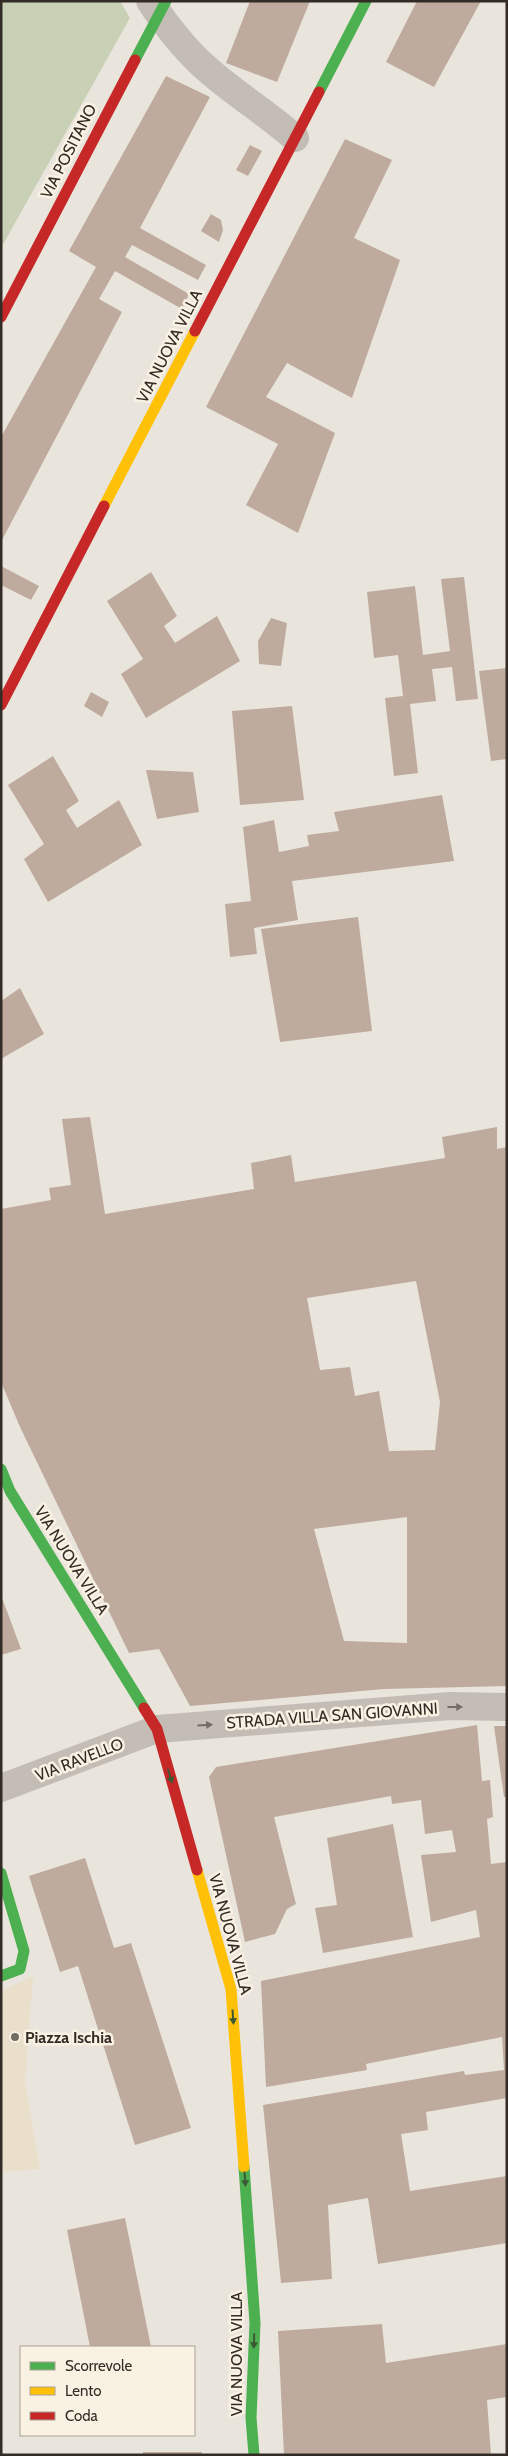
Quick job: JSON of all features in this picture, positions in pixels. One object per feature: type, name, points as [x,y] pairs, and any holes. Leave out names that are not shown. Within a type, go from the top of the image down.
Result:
[{"type":"street","name":"VIA NUOVA VILLA","points":[[1,705],[366,1]]},
{"type":"street","points":[[158,6],[206,69],[271,117],[295,138]]},
{"type":"street","name":"VIA POSITANO","points":[[1,318],[158,6]]},
{"type":"street","name":"VIA NUOVA VILLA","points":[[1,1468],[10,1491],[157,1729],[231,1989],[255,2323],[251,2418],[254,2455]]},
{"type":"street","name":"STRADA VILLA SAN GIOVANNI","points":[[157,1729],[450,1706],[507,1707]]},
{"type":"street","name":"VIA RAVELLO","points":[[1,1788],[157,1729]]},
{"type":"street","points":[[1,1873],[24,1951],[20,1969],[1,1976]]},
{"type":"green space","points":[[1,1],[120,1],[130,18],[1,248]]},
{"type":"shaded area","name":"Piazza Ischia","points":[[33,1976],[25,2081],[40,2169],[1,2172],[1,1992]]},
{"type":"building","points":[[250,1],[310,1],[277,82],[226,63]]},
{"type":"building","points":[[417,1],[481,1],[434,87],[386,62]]},
{"type":"building","points":[[166,76],[210,97],[140,228],[206,265],[198,280],[132,245],[125,257],[189,294],[182,309],[115,271],[99,299],[122,312],[1,542],[1,437],[96,267],[69,251]]},
{"type":"building","points":[[345,139],[392,160],[354,238],[400,260],[352,398],[287,363],[266,397],[335,433],[298,533],[246,505],[278,444],[206,407]]},
{"type":"building","points":[[250,145],[262,151],[248,176],[236,170]]},
{"type":"building","points":[[211,214],[221,220],[223,230],[219,242],[201,231]]},
{"type":"building","points":[[1,566],[39,586],[31,600],[1,585]]},
{"type":"building","points":[[151,572],[177,616],[164,626],[175,643],[217,616],[240,661],[146,718],[121,674],[143,659],[107,601]]},
{"type":"building","points":[[464,577],[478,699],[456,701],[452,667],[432,669],[436,701],[410,704],[418,773],[394,776],[385,698],[403,696],[398,655],[374,658],[367,592],[415,586],[423,655],[450,651],[441,579]]},
{"type":"building","points":[[271,618],[287,623],[281,666],[259,664],[258,641]]},
{"type":"building","points":[[507,668],[507,759],[491,761],[479,671]]},
{"type":"building","points":[[91,692],[109,702],[102,717],[84,706]]},
{"type":"building","points":[[292,706],[304,800],[240,805],[232,711]]},
{"type":"building","points":[[53,756],[79,801],[66,810],[77,828],[119,800],[142,845],[48,902],[24,859],[44,844],[8,785]]},
{"type":"building","points":[[146,770],[193,772],[199,812],[157,819]]},
{"type":"building","points":[[442,795],[454,861],[292,881],[298,920],[254,928],[257,954],[230,957],[225,904],[251,901],[243,827],[274,820],[279,852],[309,846],[307,835],[339,831],[334,812]]},
{"type":"building","points":[[358,917],[372,1031],[280,1042],[261,929]]},
{"type":"building","points":[[20,988],[44,1034],[1,1059],[1,1001]]},
{"type":"building","points":[[90,1117],[105,1214],[254,1189],[251,1163],[291,1155],[295,1182],[445,1158],[442,1137],[497,1127],[497,1149],[507,1147],[507,1686],[384,1689],[190,1706],[159,1649],[129,1653],[20,1427],[1,1382],[1,1209],[51,1200],[49,1188],[71,1185],[62,1119]],"holes":[[[416,1281],[440,1402],[435,1450],[389,1451],[379,1391],[355,1396],[350,1367],[320,1370],[307,1298]],[[407,1517],[407,1643],[344,1641],[314,1529]]]},
{"type":"building","points":[[1,1595],[21,1649],[1,1655]]},
{"type":"building","points":[[477,1725],[482,1781],[490,1780],[493,1817],[487,1819],[491,1864],[507,1862],[507,2098],[426,2112],[428,2130],[401,2134],[410,2191],[507,2176],[507,2243],[378,2264],[368,2198],[328,2205],[332,2279],[281,2283],[263,2105],[464,2071],[465,2075],[504,2070],[502,2037],[366,2064],[367,2070],[266,2087],[261,1981],[480,1937],[476,1910],[431,1922],[421,1855],[456,1852],[452,1830],[425,1834],[421,1800],[392,1804],[391,1796],[274,1817],[296,1904],[287,1909],[275,1934],[245,1942],[209,1777],[216,1767]]},
{"type":"building","points":[[494,1726],[507,1726],[507,1797],[504,1797]]},
{"type":"building","points":[[393,1824],[413,1937],[323,1953],[315,1908],[337,1905],[327,1838]]},
{"type":"building","points":[[85,1858],[114,1948],[131,1943],[191,2128],[135,2145],[78,1966],[60,1972],[29,1876]]},
{"type":"building","points":[[125,2218],[151,2346],[90,2346],[67,2230]]},
{"type":"building","points":[[382,2324],[386,2363],[507,2344],[507,2397],[487,2400],[491,2455],[284,2455],[278,2331]]},
{"type":"building","points":[[143,2452],[202,2452],[202,2455],[143,2455]]},
{"type":"traffic: fast","points":[[135,60],[166,1]]},
{"type":"traffic: fast","points":[[319,92],[366,1]]},
{"type":"traffic: fast","points":[[1,1469],[10,1491],[144,1708]]},
{"type":"traffic: fast","points":[[1,1873],[24,1951],[20,1969],[1,1976]]},
{"type":"traffic: fast","points":[[244,2167],[255,2323],[251,2418],[254,2455]]},
{"type":"traffic: slow","points":[[104,506],[195,331]]},
{"type":"traffic: slow","points":[[197,1870],[231,1989],[244,2167]]},
{"type":"traffic: jam","points":[[1,317],[135,60]]},
{"type":"traffic: jam","points":[[195,331],[319,92]]},
{"type":"traffic: jam","points":[[1,705],[104,506]]},
{"type":"traffic: jam","points":[[144,1708],[157,1729],[197,1870]]},
{"type":"place","name":"Piazza Ischia","points":[[15,2037]]}]
